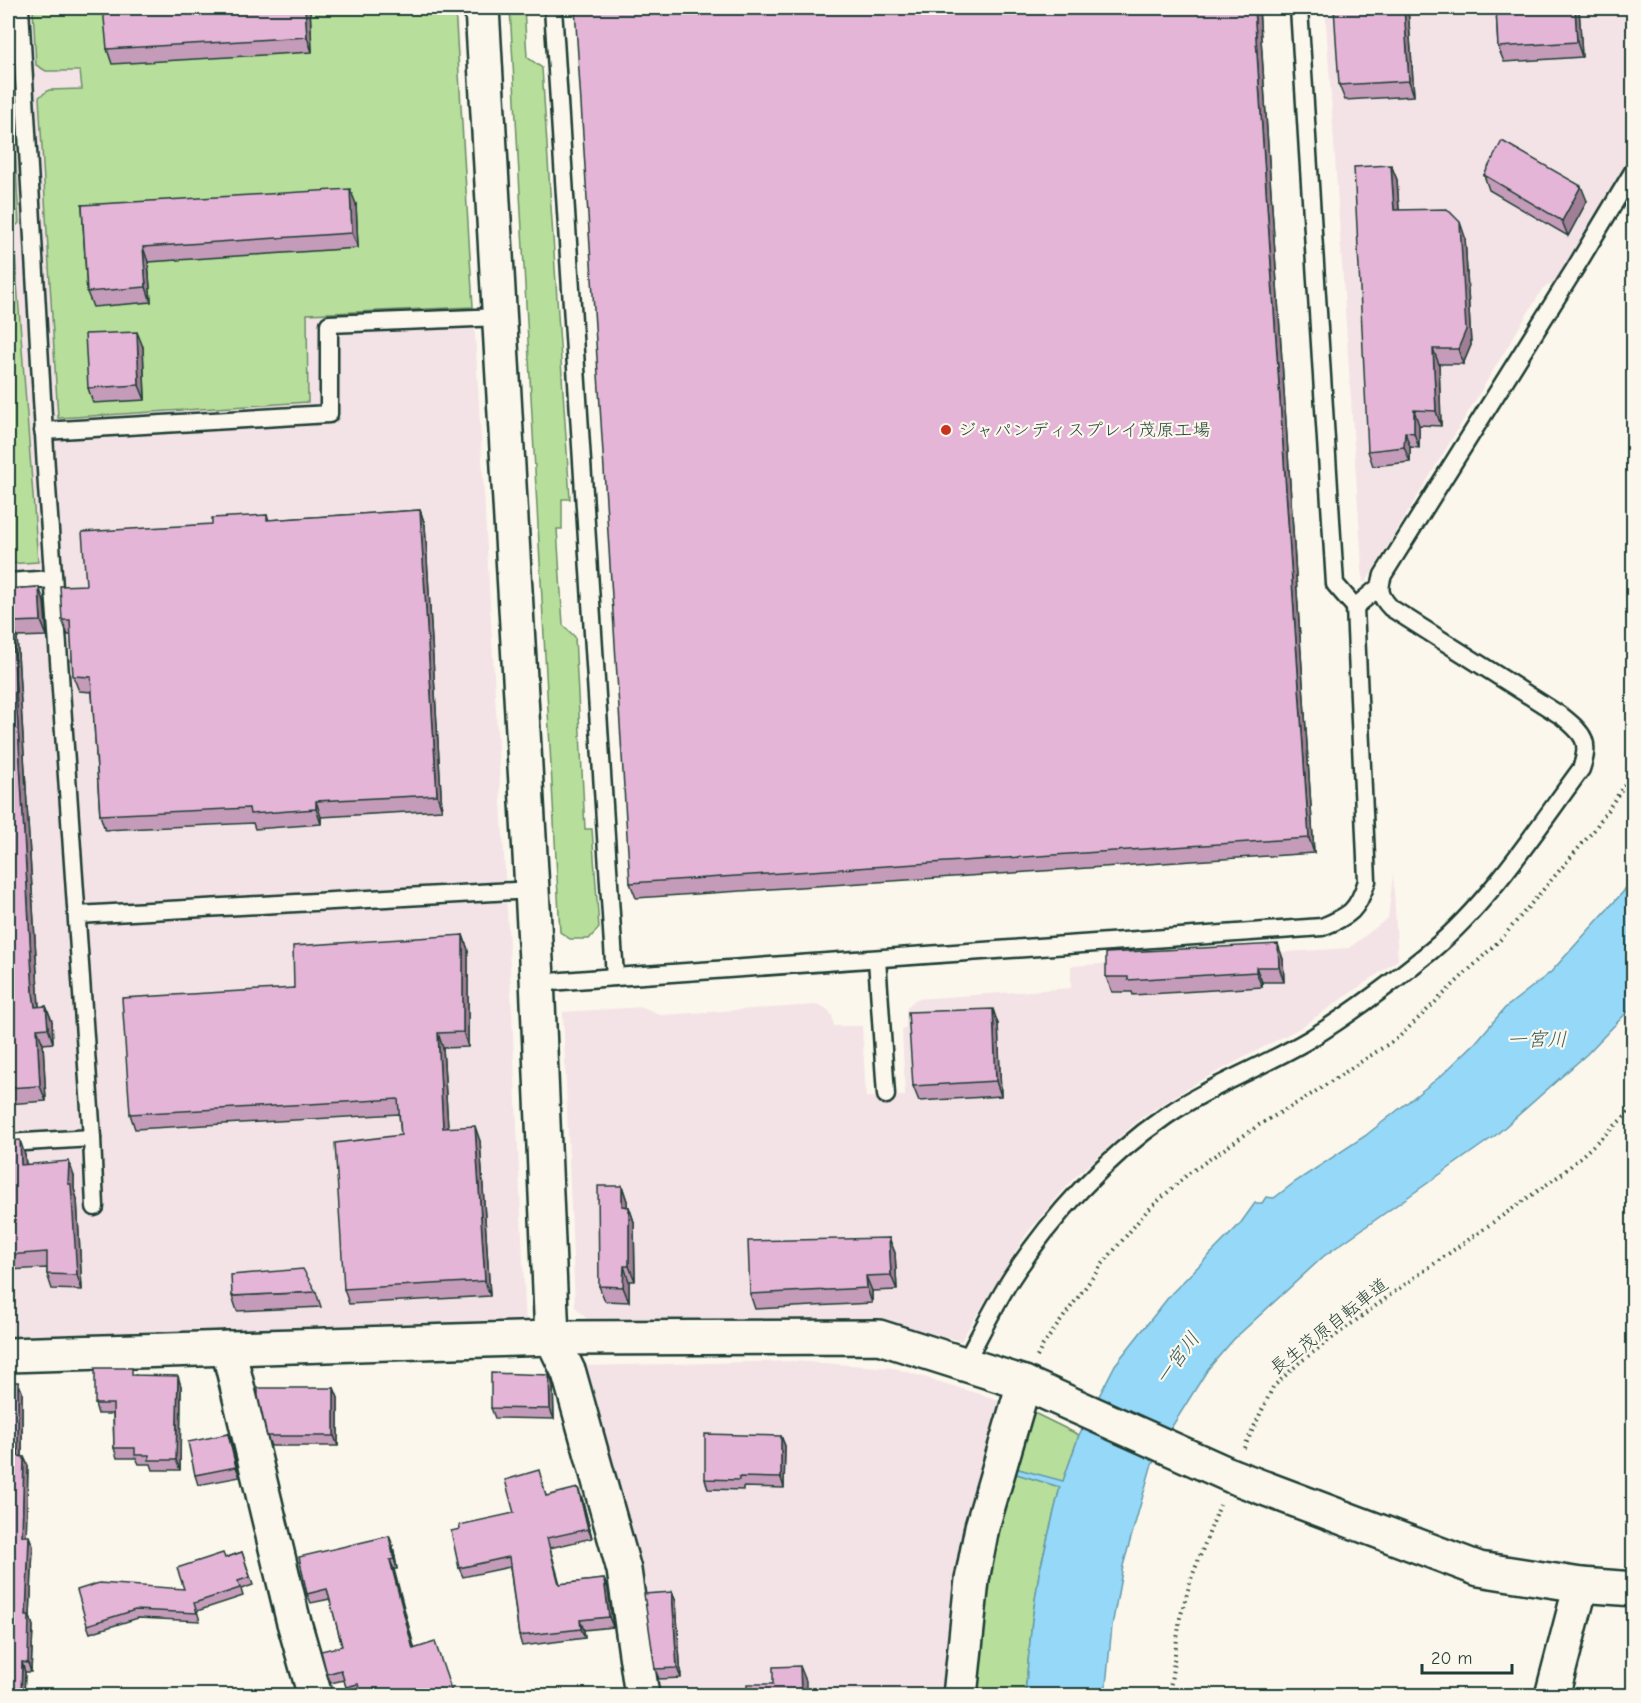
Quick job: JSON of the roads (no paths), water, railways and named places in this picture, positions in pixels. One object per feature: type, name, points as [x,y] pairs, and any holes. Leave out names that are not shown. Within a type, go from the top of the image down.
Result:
[{"type":"street","points":[[482,8],[537,983],[552,1338],[569,1373],[624,1570],[642,1695]]},
{"type":"street","points":[[8,1355],[552,1338],[879,1337],[1028,1385],[1232,1476],[1479,1569],[1581,1585],[1634,1589]]},
{"type":"street","points":[[228,1348],[293,1619],[315,1695]]},
{"type":"street","points":[[960,1695],[972,1580],[982,1527],[1028,1385]]},
{"type":"street","points":[[1552,1695],[1581,1585]]},
{"type":"lane","points":[[20,8],[43,431],[93,1138],[94,1207]]},
{"type":"lane","points":[[553,8],[615,977]]},
{"type":"lane","points":[[537,983],[1322,927],[1345,918],[1360,900],[1367,881],[1355,608],[1335,584],[1299,8]]},
{"type":"lane","points":[[1355,608],[1379,587],[1383,575],[1568,280],[1634,170]]},
{"type":"lane","points":[[43,431],[329,414],[329,324],[500,317]]},
{"type":"lane","points":[[8,582],[53,579]]},
{"type":"lane","points":[[965,1363],[1011,1280],[1045,1232],[1081,1190],[1119,1152],[1167,1116],[1216,1087],[1310,1038],[1372,997],[1433,949],[1470,912],[1521,851],[1581,769],[1586,756],[1586,742],[1577,728],[1391,608],[1382,598],[1379,587]]},
{"type":"lane","points":[[77,915],[532,890]]},
{"type":"lane","points":[[877,958],[886,1095]]},
{"type":"lane","points":[[8,1143],[93,1138]]},
{"type":"water","name":"一宮川","points":[[1633,877],[1633,1006],[1587,1054],[1496,1135],[1324,1256],[1234,1339],[1208,1369],[1171,1428],[1151,1467],[1123,1566],[1112,1626],[1105,1695],[1025,1695],[1039,1574],[1060,1487],[1010,1472],[1011,1467],[1063,1481],[1079,1435],[1115,1365],[1171,1294],[1240,1224],[1255,1203],[1262,1203],[1266,1197],[1274,1198],[1365,1136],[1442,1075],[1476,1042],[1505,1008],[1551,972],[1623,892]]},
{"type":"place","name":"ジャパンディスプレイ茂原工場","points":[[946,430]]}]
